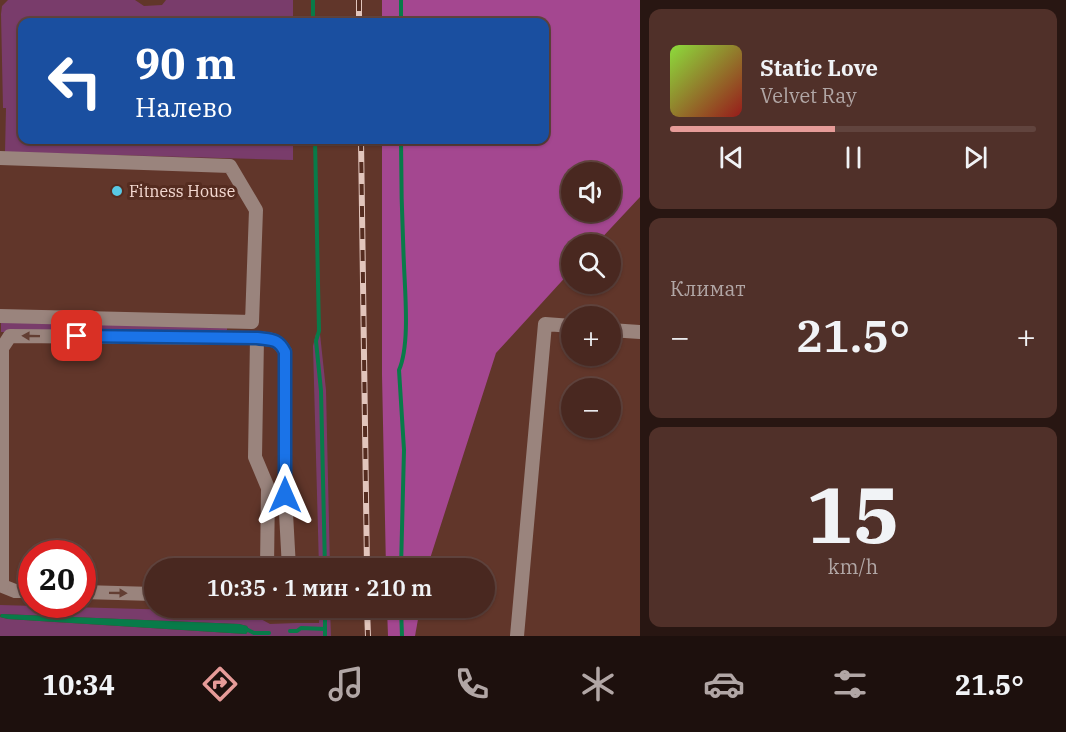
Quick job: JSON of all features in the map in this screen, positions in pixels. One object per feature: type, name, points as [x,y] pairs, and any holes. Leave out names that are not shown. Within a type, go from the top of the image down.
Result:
[{"type":"lane","points":[[0,158],[230,166],[256,210],[252,322],[0,316]]},
{"type":"lane","points":[[517,636],[544,324],[561,325]]},
{"type":"lane","points":[[621,331],[640,332]]},
{"type":"lane","points":[[18,591],[1,585],[1,348],[10,336],[257,338],[275,340],[282,344],[285,352],[285,495],[288,558]]},
{"type":"lane","points":[[257,338],[255,457],[268,489],[267,558]]},
{"type":"lane","points":[[96,592],[144,594]]},
{"type":"shaded area","points":[[8,0],[135,0],[144,6],[162,5],[166,0],[293,0],[293,18],[18,18],[18,144],[293,144],[293,160],[5,152],[6,108],[3,108],[2,6]]},
{"type":"shaded area","points":[[382,0],[640,0],[640,197],[621,217],[621,162],[561,162],[561,222],[617,222],[605,234],[561,234],[561,282],[496,353],[430,558],[386,558],[382,375],[382,144],[549,144],[549,18],[382,18]]},
{"type":"shaded area","points":[[1,321],[227,328],[227,330],[222,334],[1,332]]},
{"type":"shaded area","points":[[316,334],[320,334],[326,390],[330,558],[319,558],[313,346]]},
{"type":"shaded area","points":[[0,605],[18,606],[18,615],[0,615]]},
{"type":"shaded area","points":[[96,608],[144,609],[144,618],[259,618],[270,624],[319,623],[319,618],[330,618],[331,636],[0,636],[0,617],[246,634],[249,630],[247,626],[96,618]]},
{"type":"shaded area","points":[[1,614],[18,615],[18,618],[96,618],[239,624],[247,626],[249,630],[246,634],[0,617]]},
{"type":"shaded area","points":[[387,618],[418,618],[415,636],[388,636]]},
{"type":"waterway","points":[[313,0],[313,18]]},
{"type":"waterway","points":[[401,0],[401,18]]},
{"type":"waterway","points":[[315,144],[319,331],[316,341],[321,391],[325,558]]},
{"type":"waterway","points":[[401,144],[406,319],[405,347],[399,370],[404,450],[401,558]]},
{"type":"waterway","points":[[325,618],[325,636]]},
{"type":"waterway","points":[[401,618],[402,636]]},
{"type":"waterway","points":[[290,631],[297,631],[301,628],[325,629]]},
{"type":"waterway","points":[[246,629],[254,633],[269,633]]},
{"type":"railway","points":[[359,0],[359,18]]},
{"type":"railway","points":[[361,144],[367,558]]},
{"type":"railway","points":[[367,618],[368,636]]},
{"type":"place","name":"Fitness House","points":[[117,191]]},
{"type":"route","points":[[77,336],[257,338],[275,340],[282,344],[285,352],[285,495]]}]
